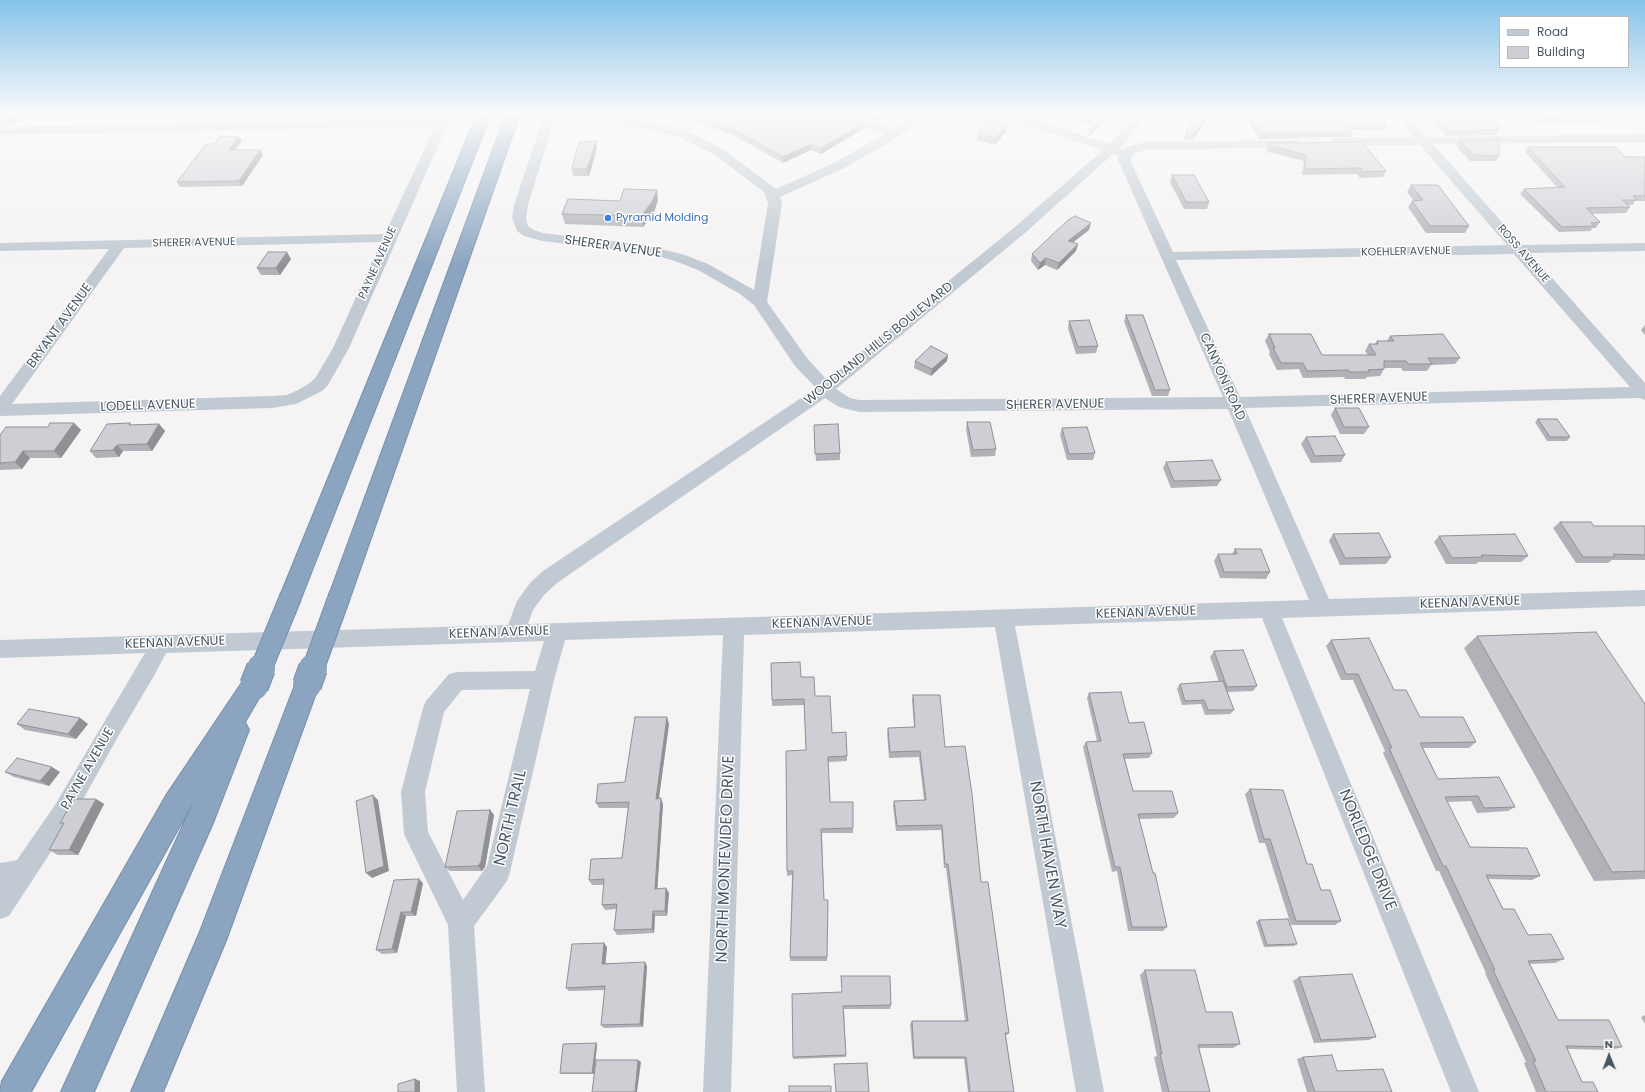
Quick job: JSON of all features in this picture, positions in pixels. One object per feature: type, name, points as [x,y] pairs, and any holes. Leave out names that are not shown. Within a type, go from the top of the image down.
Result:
[{"type":"highway","points":[[77,1092],[199,823],[464,165]]},
{"type":"highway","points":[[147,1092],[212,938],[307,685],[495,165]]},
{"type":"highway","points":[[13,1092],[120,906],[177,802],[254,686]]},
{"type":"street","name":"PAYNE AVENUE","points":[[295,398],[304,394],[322,381],[341,348],[422,165]]},
{"type":"street","name":"SHERER AVENUE","points":[[534,165],[521,205],[519,223],[522,228],[529,233],[542,237],[645,249],[680,258],[703,267],[728,280],[759,302],[801,362],[834,397],[845,403],[858,406],[1234,403],[1644,393]]},
{"type":"street","points":[[737,165],[769,189],[773,195],[775,203],[759,302]]},
{"type":"street","points":[[773,195],[840,165]]},
{"type":"street","name":"WOODLAND HILLS BOULEVARD","points":[[515,632],[524,607],[537,589],[550,577],[826,389],[1021,229],[1105,165]]},
{"type":"street","name":"CANYON ROAD","points":[[1126,165],[1234,403],[1322,607]]},
{"type":"street","name":"ROSS AVENUE","points":[[1446,165],[1644,393]]},
{"type":"street","name":"SHERER AVENUE","points":[[0,247],[389,238]]},
{"type":"street","name":"BRYANT AVENUE","points":[[0,409],[120,244]]},
{"type":"street","name":"KOEHLER AVENUE","points":[[1168,256],[1645,247]]},
{"type":"street","name":"LODELL AVENUE","points":[[0,409],[272,402],[295,398]]},
{"type":"street","name":"KEENAN AVENUE","points":[[0,649],[1645,598]]},
{"type":"street","name":"NORLEDGE DRIVE","points":[[1268,609],[1465,1092]]},
{"type":"street","name":"NORTH HAVEN WAY","points":[[1003,617],[1090,1092]]},
{"type":"street","name":"NORTH MONTEVIDEO DRIVE","points":[[718,1092],[734,626]]},
{"type":"street","name":"NORTH TRAIL","points":[[461,923],[498,872],[557,631]]},
{"type":"street","name":"PAYNE AVENUE","points":[[0,907],[11,873],[63,813],[111,728],[148,668],[160,643]]},
{"type":"street","points":[[471,1092],[461,923],[416,834],[413,792],[434,708],[457,682],[544,680]]},
{"type":"building","points":[[190,165],[250,165],[239,181],[177,182]]},
{"type":"building","points":[[573,165],[588,165],[587,169],[572,169]]},
{"type":"building","points":[[1305,165],[1381,165],[1386,171],[1363,172],[1360,168],[1305,169]]},
{"type":"building","points":[[1545,165],[1645,165],[1645,196],[1633,196],[1637,200],[1622,200],[1630,207],[1586,208],[1600,222],[1591,223],[1595,226],[1562,227],[1524,189],[1565,187]]},
{"type":"building","points":[[1172,175],[1194,175],[1209,202],[1186,202]]},
{"type":"building","points":[[1411,185],[1438,185],[1469,226],[1430,226],[1412,201],[1423,200]]},
{"type":"building","points":[[624,189],[657,190],[652,202],[641,216],[562,214],[568,199],[620,201]]},
{"type":"building","points":[[1075,216],[1091,223],[1068,241],[1078,244],[1059,263],[1046,258],[1040,263],[1032,254],[1068,220]]},
{"type":"building","points":[[268,252],[287,252],[276,268],[257,268]]},
{"type":"building","points":[[1126,315],[1143,315],[1170,390],[1155,390]]},
{"type":"building","points":[[1089,320],[1098,346],[1078,347],[1069,321]]},
{"type":"building","points":[[1269,334],[1311,334],[1322,355],[1376,355],[1369,344],[1378,344],[1377,341],[1394,341],[1390,336],[1443,334],[1460,358],[1428,358],[1432,364],[1408,364],[1406,361],[1384,361],[1384,369],[1368,370],[1369,372],[1349,372],[1348,370],[1307,371],[1303,363],[1281,363],[1273,348],[1275,348]]},
{"type":"building","points":[[931,346],[948,355],[932,369],[915,361]]},
{"type":"building","points":[[1335,408],[1359,408],[1369,427],[1344,427]]},
{"type":"building","points":[[1538,419],[1557,419],[1570,437],[1550,437]]},
{"type":"building","points":[[967,422],[990,422],[996,449],[973,450]]},
{"type":"building","points":[[50,423],[74,423],[54,451],[23,451],[15,462],[0,463],[0,435],[6,427],[48,427]]},
{"type":"building","points":[[130,423],[129,425],[159,424],[147,444],[117,445],[113,450],[90,451],[107,424]]},
{"type":"building","points":[[838,424],[840,453],[815,454],[814,425]]},
{"type":"building","points":[[1087,427],[1095,453],[1069,454],[1062,428]]},
{"type":"building","points":[[1335,436],[1345,455],[1315,456],[1306,437]]},
{"type":"building","points":[[1212,460],[1221,480],[1174,481],[1166,462]]},
{"type":"building","points":[[1560,522],[1591,522],[1594,526],[1645,526],[1645,555],[1613,554],[1615,557],[1583,557]]},
{"type":"building","points":[[1379,533],[1391,557],[1345,558],[1333,534]]},
{"type":"building","points":[[1515,534],[1528,556],[1481,555],[1483,557],[1452,558],[1439,536]]},
{"type":"building","points":[[1235,549],[1261,549],[1270,572],[1224,572],[1218,554],[1237,554]]},
{"type":"building","points":[[1596,632],[1645,704],[1645,871],[1612,872],[1477,636]]},
{"type":"building","points":[[1369,638],[1394,690],[1406,690],[1420,717],[1463,717],[1476,742],[1420,743],[1438,779],[1499,777],[1515,807],[1484,808],[1478,796],[1445,797],[1470,847],[1527,848],[1540,876],[1486,875],[1503,909],[1514,909],[1528,935],[1551,934],[1564,959],[1528,961],[1558,1020],[1609,1020],[1622,1047],[1566,1046],[1582,1082],[1593,1082],[1598,1092],[1546,1092],[1533,1061],[1536,1061],[1446,866],[1443,866],[1411,797],[1389,748],[1392,748],[1358,674],[1346,674],[1331,640]]},
{"type":"building","points":[[1243,650],[1257,686],[1227,687],[1214,651]]},
{"type":"building","points":[[800,662],[801,677],[814,677],[815,696],[830,696],[832,733],[846,732],[847,756],[828,757],[830,802],[853,802],[853,828],[821,829],[824,900],[828,900],[827,957],[790,957],[793,871],[787,871],[786,751],[806,750],[804,699],[772,700],[771,663]]},
{"type":"building","points":[[1223,681],[1234,710],[1208,710],[1204,700],[1185,701],[1180,684]]},
{"type":"building","points":[[1121,692],[1129,723],[1144,722],[1152,753],[1123,754],[1133,791],[1172,791],[1178,813],[1138,814],[1153,873],[1155,873],[1167,927],[1132,927],[1120,867],[1115,867],[1086,742],[1101,741],[1089,693]]},
{"type":"building","points":[[913,695],[940,695],[945,747],[965,746],[972,794],[981,882],[988,882],[1009,1033],[1005,1033],[1014,1092],[970,1092],[966,1057],[914,1057],[912,1021],[968,1021],[948,864],[945,864],[942,825],[897,826],[894,801],[926,800],[920,751],[890,752],[888,728],[915,727]]},
{"type":"building","points":[[29,709],[80,718],[68,734],[17,724]]},
{"type":"building","points":[[635,717],[667,717],[656,799],[661,798],[655,889],[666,888],[665,911],[653,911],[652,929],[614,930],[617,904],[602,905],[604,879],[589,880],[591,859],[622,858],[629,802],[596,803],[598,784],[625,782]]},
{"type":"building","points":[[17,758],[52,767],[40,781],[5,772]]},
{"type":"building","points":[[1250,789],[1283,790],[1307,864],[1312,864],[1321,890],[1330,890],[1341,921],[1296,921],[1270,839],[1264,839]]},
{"type":"building","points":[[373,795],[384,866],[366,873],[356,801]]},
{"type":"building","points":[[74,799],[96,799],[69,850],[49,850],[64,823],[60,823]]},
{"type":"building","points":[[490,810],[481,862],[478,866],[445,867],[457,811]]},
{"type":"building","points":[[419,879],[411,912],[401,912],[392,949],[376,950],[394,880]]},
{"type":"building","points":[[1288,919],[1297,944],[1267,945],[1259,920]]},
{"type":"building","points":[[604,943],[602,964],[645,962],[640,1024],[601,1025],[605,986],[566,988],[572,944]]},
{"type":"building","points":[[1145,970],[1195,970],[1206,1012],[1232,1012],[1240,1044],[1198,1045],[1210,1092],[1169,1092],[1160,1054],[1162,1054]]},
{"type":"building","points":[[1352,974],[1376,1037],[1321,1040],[1299,977]]},
{"type":"building","points":[[841,976],[890,976],[891,1005],[843,1006],[846,1055],[793,1057],[792,994],[842,992]]},
{"type":"building","points":[[596,1043],[592,1073],[560,1073],[563,1044]]},
{"type":"building","points":[[1332,1055],[1337,1071],[1383,1069],[1392,1092],[1315,1092],[1303,1057]]},
{"type":"building","points":[[596,1060],[638,1060],[635,1092],[592,1092]]},
{"type":"building","points":[[867,1063],[869,1092],[836,1092],[834,1064]]},
{"type":"building","points":[[415,1079],[415,1092],[398,1092],[398,1084]]},
{"type":"building","points":[[789,1086],[831,1086],[831,1092],[789,1092]]},
{"type":"place","name":"Pyramid Molding","points":[[608,218]]}]
